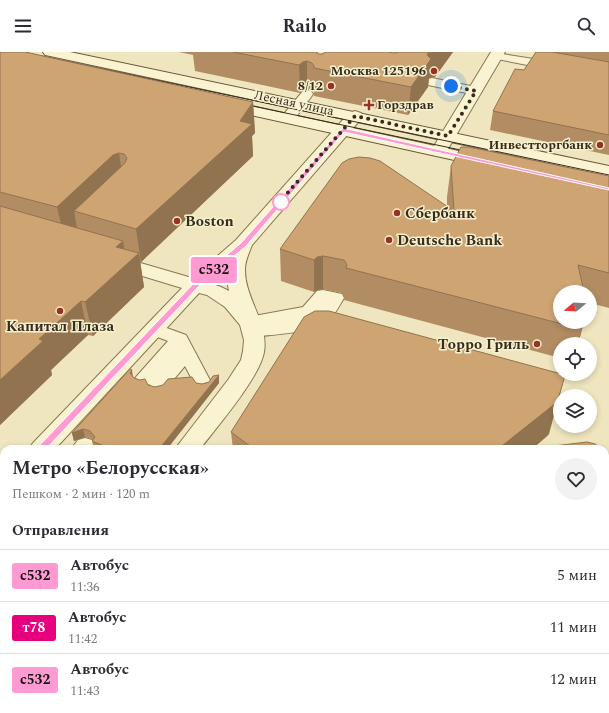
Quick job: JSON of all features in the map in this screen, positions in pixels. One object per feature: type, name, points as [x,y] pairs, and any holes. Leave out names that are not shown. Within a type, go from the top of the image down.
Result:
[{"type":"street","name":"Лесная улица","points":[[50,52],[303,99],[355,116],[609,171]]},
{"type":"street","points":[[439,151],[497,54]]},
{"type":"street","name":"Лесная улица","points":[[209,102],[501,165]]},
{"type":"street","points":[[45,445],[196,285],[243,244],[355,116]]},
{"type":"street","points":[[191,445],[245,372],[254,352],[254,340],[237,286],[235,266],[243,244]]},
{"type":"street","points":[[96,256],[196,285],[224,296],[240,310],[250,327]]},
{"type":"lane","points":[[497,54],[565,68]]},
{"type":"lane","points":[[432,82],[476,91]]},
{"type":"lane","points":[[288,118],[303,99]]},
{"type":"lane","points":[[153,329],[183,346],[203,384]]},
{"type":"lane","points":[[150,384],[183,346]]},
{"type":"building","points":[[0,52],[25,52],[253,102],[240,121],[252,124],[136,229],[74,211],[125,163],[127,158],[124,154],[119,153],[113,155],[57,207],[0,192]]},
{"type":"building","points":[[233,52],[316,52],[318,54],[322,54],[326,52],[429,52],[427,55],[431,59],[411,87],[314,68],[312,63],[307,61],[299,65]]},
{"type":"building","points":[[536,52],[552,52],[609,62],[609,135],[493,111],[515,69],[524,70]]},
{"type":"building","points":[[461,147],[469,147],[609,176],[609,273],[578,265],[582,285],[553,285],[553,322],[346,268],[347,265],[344,260],[323,256],[317,257],[314,260],[280,249],[342,163],[349,159],[359,157],[380,161],[454,211],[451,166]]},
{"type":"building","name":"Капитал Плаза","points":[[0,206],[123,241],[116,247],[139,253],[85,302],[81,301],[39,339],[43,341],[0,380]]},
{"type":"building","points":[[315,311],[329,311],[553,372],[553,381],[563,381],[561,389],[553,389],[553,405],[503,445],[249,445],[231,432],[304,317]]},
{"type":"building","points":[[130,369],[132,370],[130,373],[134,378],[140,380],[145,379],[148,385],[155,387],[163,385],[168,379],[192,377],[196,383],[202,384],[209,382],[213,376],[219,375],[162,445],[102,445],[92,441],[95,437],[90,431],[83,429],[72,433]]},
{"type":"building","points":[[587,442],[596,445],[562,445]]},
{"type":"tram line","points":[[22,52],[609,175]]},
{"type":"tram line","points":[[243,104],[470,152]]},
{"type":"bus line","name":"с532","points":[[45,445],[196,285],[243,244],[343,130],[609,188]]},
{"type":"place","name":"Москва 125196","points":[[434,71]]},
{"type":"place","name":"8/12","points":[[331,86]]},
{"type":"place","name":"Горздрав","points":[[369,105]]},
{"type":"place","name":"Инвестторгбанк","points":[[600,145]]},
{"type":"place","name":"Сбербанк","points":[[397,213]]},
{"type":"place","name":"Boston","points":[[177,221]]},
{"type":"place","name":"Deutsche Bank","points":[[389,240]]},
{"type":"place","name":"Капитал Плаза","points":[[60,311]]},
{"type":"place","name":"Торро Гриль","points":[[537,344]]},
{"type":"route","points":[[281,202],[277,205],[355,116],[448,136],[476,91],[451,86]]}]
